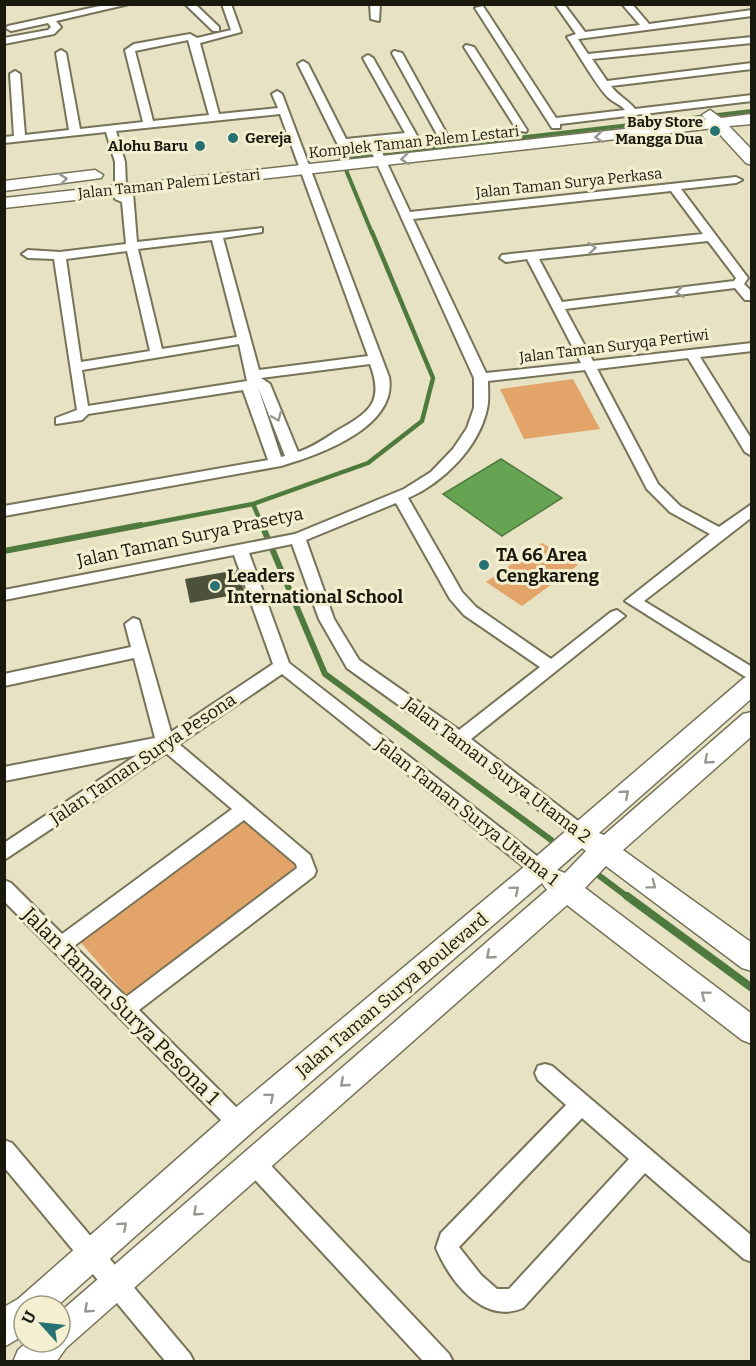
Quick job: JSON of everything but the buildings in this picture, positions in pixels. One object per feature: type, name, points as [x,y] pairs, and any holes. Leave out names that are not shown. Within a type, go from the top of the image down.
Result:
[{"type":"street","points":[[10,28],[125,4]]},
{"type":"street","points":[[189,4],[216,29]]},
{"type":"street","points":[[195,41],[236,32],[226,4]]},
{"type":"street","points":[[375,4],[376,19]]},
{"type":"street","points":[[559,4],[581,34]]},
{"type":"street","points":[[626,4],[647,27]]},
{"type":"street","points":[[480,8],[554,124],[632,112],[709,114],[752,98]]},
{"type":"street","points":[[632,112],[604,84],[572,37],[581,34],[752,14]]},
{"type":"street","points":[[4,41],[51,32],[56,27],[50,20]]},
{"type":"street","points":[[149,125],[131,48],[190,37],[195,41],[215,117]]},
{"type":"street","points":[[604,84],[712,58],[752,40]]},
{"type":"street","points":[[469,47],[522,130]]},
{"type":"street","points":[[61,53],[75,133]]},
{"type":"street","points":[[303,64],[342,143],[414,139],[397,53]]},
{"type":"street","points":[[585,57],[712,58],[752,66]]},
{"type":"street","points":[[368,58],[444,138]]},
{"type":"street","points":[[15,74],[20,138]]},
{"type":"street","points":[[4,512],[276,463],[312,452],[368,419],[380,404],[384,388],[375,359],[277,94]]},
{"type":"street","name":"Komplek Taman Palem Lestari","points":[[342,166],[414,139],[522,130],[554,124],[736,114],[752,103]]},
{"type":"street","points":[[4,140],[110,131],[215,117],[285,111]]},
{"type":"street","points":[[709,114],[752,159]]},
{"type":"street","name":"Komplek Taman Palem Lestari","points":[[233,161],[303,162],[709,114]]},
{"type":"street","points":[[736,114],[752,133]]},
{"type":"street","points":[[110,131],[108,136],[113,162],[123,174],[132,247],[157,354]]},
{"type":"street","name":"Jalan Taman Surya Prasetya","points":[[4,595],[291,539],[400,496],[436,475],[458,452],[474,428],[481,408],[481,378],[378,154]]},
{"type":"street","name":"Jalan Taman Palem Lestari","points":[[4,203],[123,174],[303,162],[342,166]]},
{"type":"street","points":[[4,186],[123,174]]},
{"type":"street","name":"Jalan Taman Surya Perkasa","points":[[406,216],[736,180]]},
{"type":"street","points":[[559,306],[738,284],[742,278],[673,186]]},
{"type":"street","points":[[28,254],[41,253],[60,256],[258,230]]},
{"type":"street","points":[[218,236],[253,381],[276,463]]},
{"type":"street","points":[[506,258],[711,237]]},
{"type":"street","points":[[534,255],[533,259],[589,361],[652,486],[661,498],[675,509],[719,534]]},
{"type":"street","points":[[60,256],[81,407],[84,411]]},
{"type":"street","points":[[738,284],[749,297]]},
{"type":"street","points":[[75,367],[243,340]]},
{"type":"street","name":"Jalan Taman Suryqa Pertiwi","points":[[481,378],[589,361],[692,354],[752,347]]},
{"type":"street","points":[[692,354],[752,452]]},
{"type":"street","points":[[61,422],[77,417],[84,411],[375,359]]},
{"type":"street","points":[[253,381],[263,384],[293,458]]},
{"type":"street","points":[[400,496],[456,595],[470,610],[551,668]]},
{"type":"street","points":[[752,510],[633,601],[752,675]]},
{"type":"street","name":"Jalan Taman Surya Utama 2","points":[[291,539],[334,635],[353,664],[459,739],[575,837],[752,959]]},
{"type":"street","points":[[240,550],[282,666]]},
{"type":"street","points":[[459,739],[617,615]]},
{"type":"street","points":[[125,1009],[310,873],[246,809],[165,742],[133,624]]},
{"type":"street","points":[[4,680],[139,651]]},
{"type":"street","name":"Jalan Taman Surya Pesona","points":[[4,853],[165,742],[282,666]]},
{"type":"street","name":"Jalan Taman Surya Utama 1","points":[[282,666],[571,884],[752,1031]]},
{"type":"street","name":"Jalan Taman Surya Boulevard","points":[[46,1294],[239,1124],[545,865],[752,684]]},
{"type":"street","name":"Jalan Taman Surya Boulevard","points":[[72,1324],[253,1162],[571,884],[600,855],[752,721]]},
{"type":"street","points":[[4,774],[165,742]]},
{"type":"street","points":[[61,945],[246,809]]},
{"type":"street","name":"Jalan Taman Surya Pesona 1","points":[[4,888],[239,1124]]},
{"type":"street","points":[[544,1073],[752,1251]]},
{"type":"street","points":[[581,1104],[449,1241],[447,1248],[451,1257],[490,1299],[503,1302],[514,1300],[644,1158]]},
{"type":"street","points":[[4,1150],[182,1362]]},
{"type":"street","points":[[253,1162],[441,1362]]},
{"type":"shaded area","points":[[573,379],[600,429],[524,439],[500,389]]},
{"type":"shaded area","points":[[501,459],[562,498],[502,536],[443,494]]},
{"type":"shaded area","points":[[542,543],[578,565],[522,606],[486,582]]},
{"type":"shaded area","points":[[248,819],[301,867],[127,996],[77,938]]},
{"type":"waterway","points":[[372,233],[341,158],[752,111]]},
{"type":"waterway","points":[[253,504],[368,463],[422,421],[433,378],[372,232]]},
{"type":"waterway","points":[[133,527],[253,504]]},
{"type":"waterway","points":[[253,504],[263,527]]},
{"type":"waterway","points":[[4,551],[141,525]]},
{"type":"waterway","points":[[262,525],[325,674],[558,845]]},
{"type":"waterway","points":[[593,871],[629,898]]},
{"type":"waterway","points":[[627,896],[752,988]]},
{"type":"place","name":"Baby Store Mangga Dua","points":[[715,131]]},
{"type":"place","name":"Gereja","points":[[233,138]]},
{"type":"place","name":"Alohu Baru","points":[[200,146]]},
{"type":"place","name":"TA 66 Area Cengkareng","points":[[484,565]]},
{"type":"place","name":"Leaders International School","points":[[215,586]]}]
